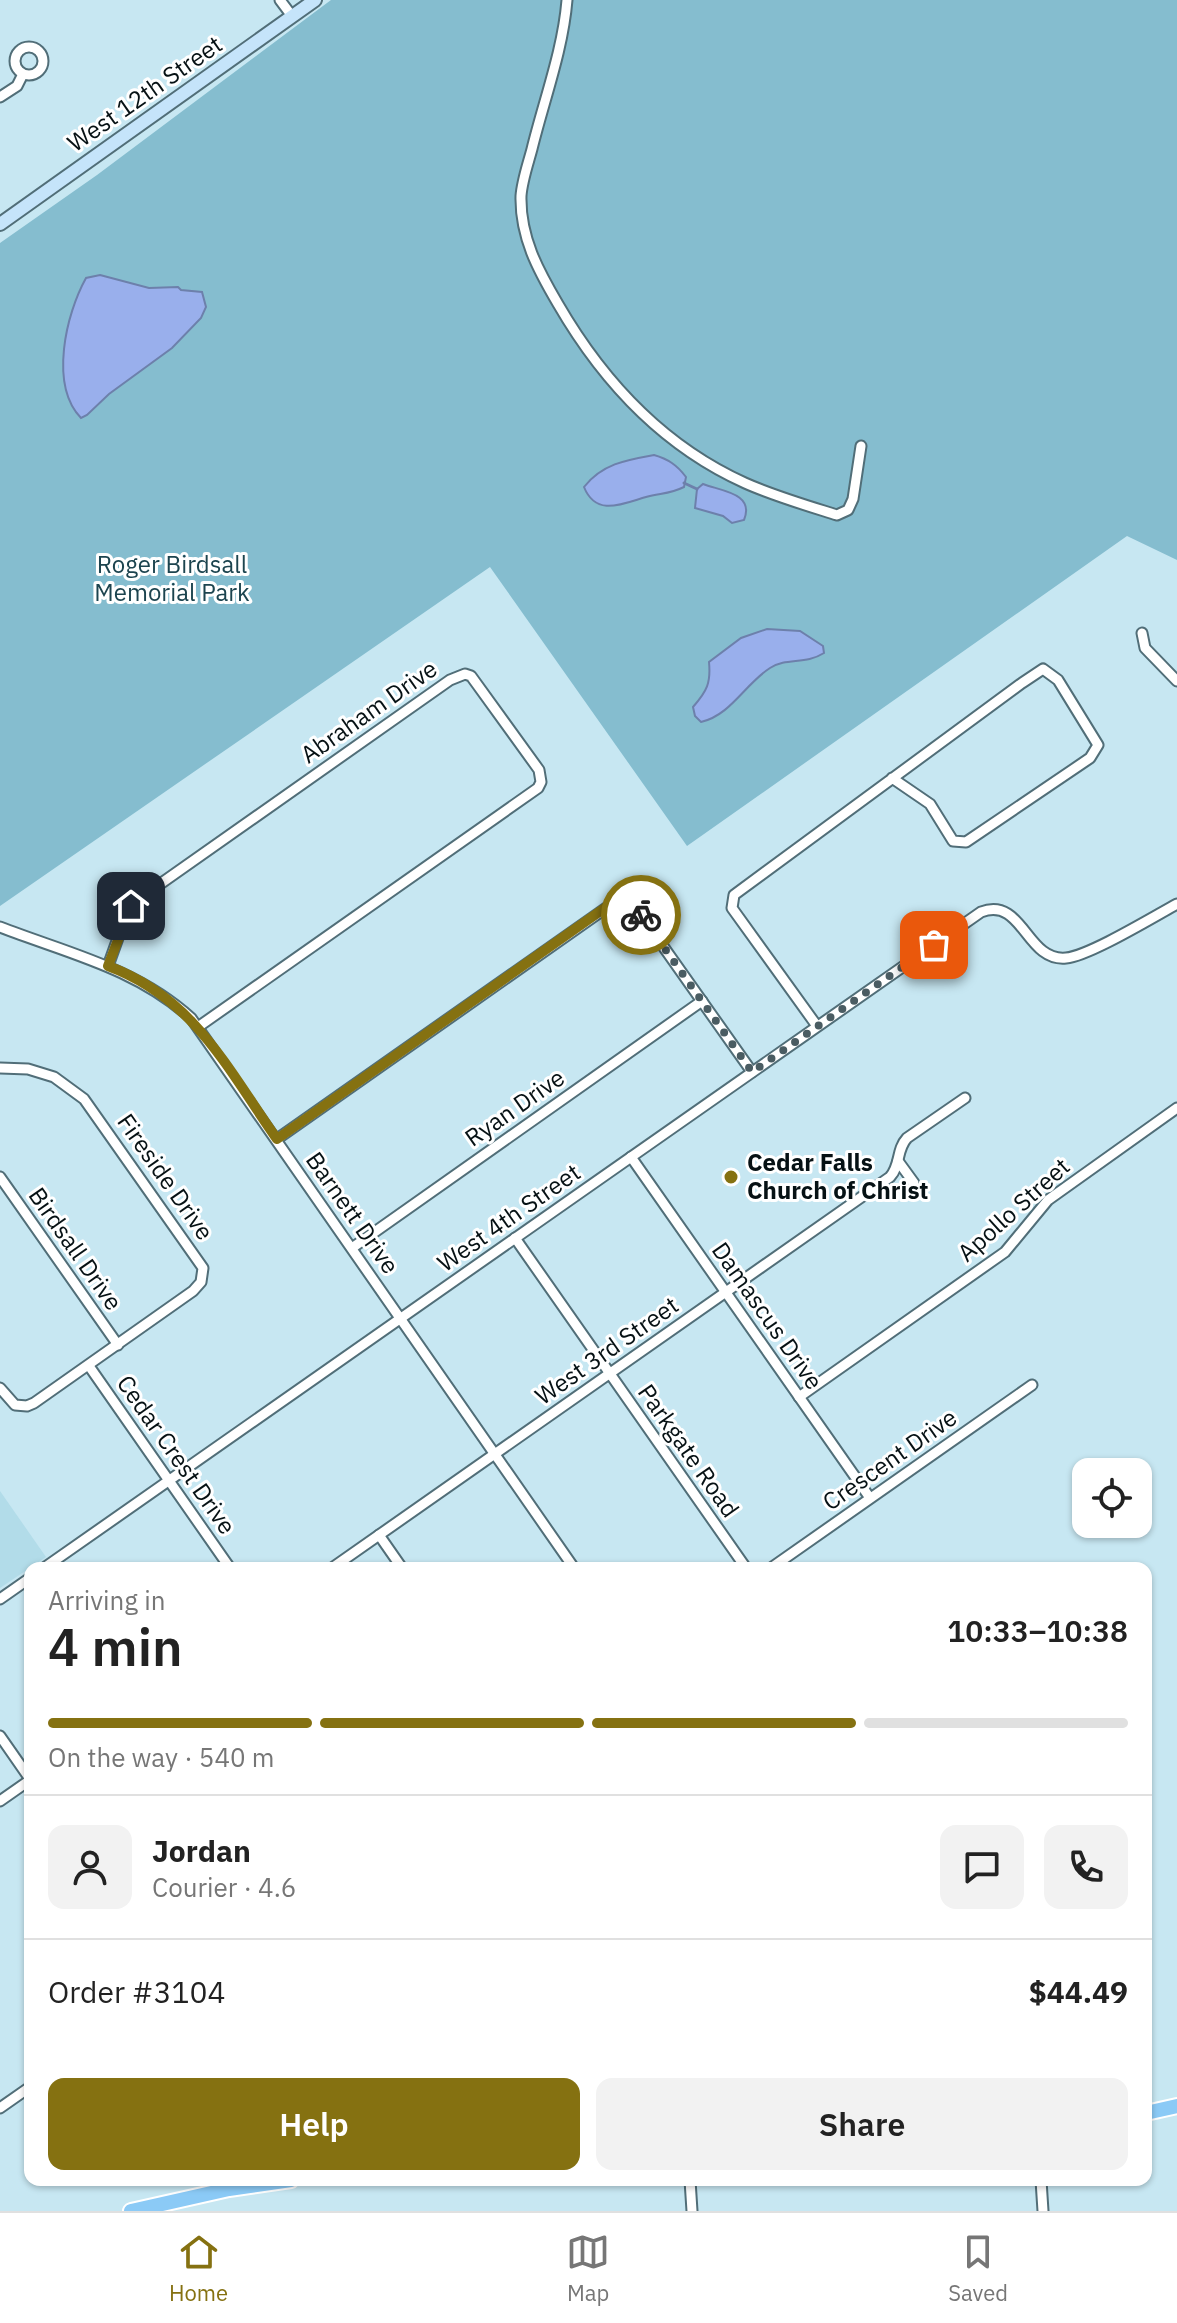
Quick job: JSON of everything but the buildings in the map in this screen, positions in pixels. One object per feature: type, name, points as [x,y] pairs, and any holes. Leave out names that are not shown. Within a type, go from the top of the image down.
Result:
[{"type":"main road","name":"West 12th Street","points":[[0,224],[315,0]]},
{"type":"main road","points":[[1152,2112],[1177,2106]]},
{"type":"main road","points":[[131,2211],[250,2186]]},
{"type":"street","points":[[280,0],[292,16]]},
{"type":"street","points":[[567,0],[521,194],[523,225],[531,254],[577,336],[645,417],[706,462],[781,498],[837,515],[848,510],[853,499],[861,446]]},
{"type":"street","points":[[0,97],[17,86],[23,74]]},
{"type":"street","points":[[1142,633],[1145,648],[1177,681]]},
{"type":"street","points":[[817,1026],[732,908],[734,895],[892,778],[1043,669],[1058,680],[1098,745],[1090,758],[966,842],[953,841],[930,804],[892,778]]},
{"type":"street","name":"Abraham Drive","points":[[108,966],[127,913],[136,901],[450,680],[465,674],[471,676],[539,770],[541,782],[538,788],[198,1027]]},
{"type":"street","points":[[277,1139],[609,905],[624,901],[636,908],[752,1072]]},
{"type":"street","name":"West 4th Street","points":[[53,1562],[981,912],[1000,909],[1012,915],[1042,952],[1051,957],[1064,958],[1087,951],[1177,904]]},
{"type":"street","name":"Barnett Drive","points":[[0,927],[108,966],[155,989],[198,1027],[570,1562]]},
{"type":"street","name":"Ryan Drive","points":[[352,1248],[702,1001]]},
{"type":"street","name":"Fireside Drive","points":[[0,1068],[28,1069],[54,1077],[84,1099],[201,1262],[203,1276],[197,1287],[89,1366],[27,1406],[15,1405],[0,1388]]},
{"type":"street","name":"West 3rd Street","points":[[341,1562],[890,1177],[896,1169],[901,1145],[907,1138],[965,1098]]},
{"type":"street","name":"Apollo Street","points":[[799,1397],[1005,1252],[1048,1200],[1177,1108]]},
{"type":"street","name":"Damascus Drive","points":[[631,1157],[870,1498]]},
{"type":"street","points":[[898,1161],[914,1183]]},
{"type":"street","name":"Birdsall Drive","points":[[0,1177],[118,1345]]},
{"type":"street","name":"Parkgate Road","points":[[515,1238],[742,1562]]},
{"type":"street","name":"Cedar Crest Drive","points":[[89,1366],[226,1562]]},
{"type":"street","name":"Crescent Drive","points":[[779,1562],[1032,1385]]},
{"type":"street","points":[[379,1535],[398,1562]]},
{"type":"street","points":[[0,1599],[24,1582]]},
{"type":"street","points":[[0,1736],[24,1771]]},
{"type":"street","points":[[0,1801],[24,1784]]},
{"type":"street","points":[[0,2108],[24,2091]]},
{"type":"street","points":[[690,2186],[692,2211]]},
{"type":"street","points":[[1041,2186],[1043,2211]]},
{"type":"shaded area","points":[[100,275],[149,288],[178,287],[202,292],[206,307],[201,318],[172,348],[81,418],[71,404],[65,387],[64,349],[72,310],[86,278]]},
{"type":"shaded area","points":[[654,455],[679,469],[686,477],[684,487],[610,506],[595,502],[584,487],[607,468]]},
{"type":"shaded area","points":[[703,484],[741,499],[746,511],[744,520],[732,523],[723,516],[695,508],[697,489]]},
{"type":"shaded area","points":[[767,629],[800,631],[823,646],[824,653],[770,668],[721,713],[701,722],[695,716],[693,707],[707,686],[709,662],[741,638]]},
{"type":"shaded area","points":[[0,1491],[46,1557],[39,1562],[24,1562],[24,1572],[0,1588]]},
{"type":"green space","name":"Roger Birdsall Memorial Park","points":[[331,0],[1177,0],[1177,560],[1127,536],[687,846],[490,567],[0,906],[0,243],[97,175]]},
{"type":"waterway","points":[[684,483],[697,489]]},
{"type":"way so far","points":[[641,915],[752,1072],[934,945]]},
{"type":"place","name":"Cedar Falls Church of Christ","points":[[731,1177]]},
{"type":"route","points":[[131,906],[108,966],[155,989],[191,1018],[277,1139],[609,905],[624,901],[641,915]]}]
